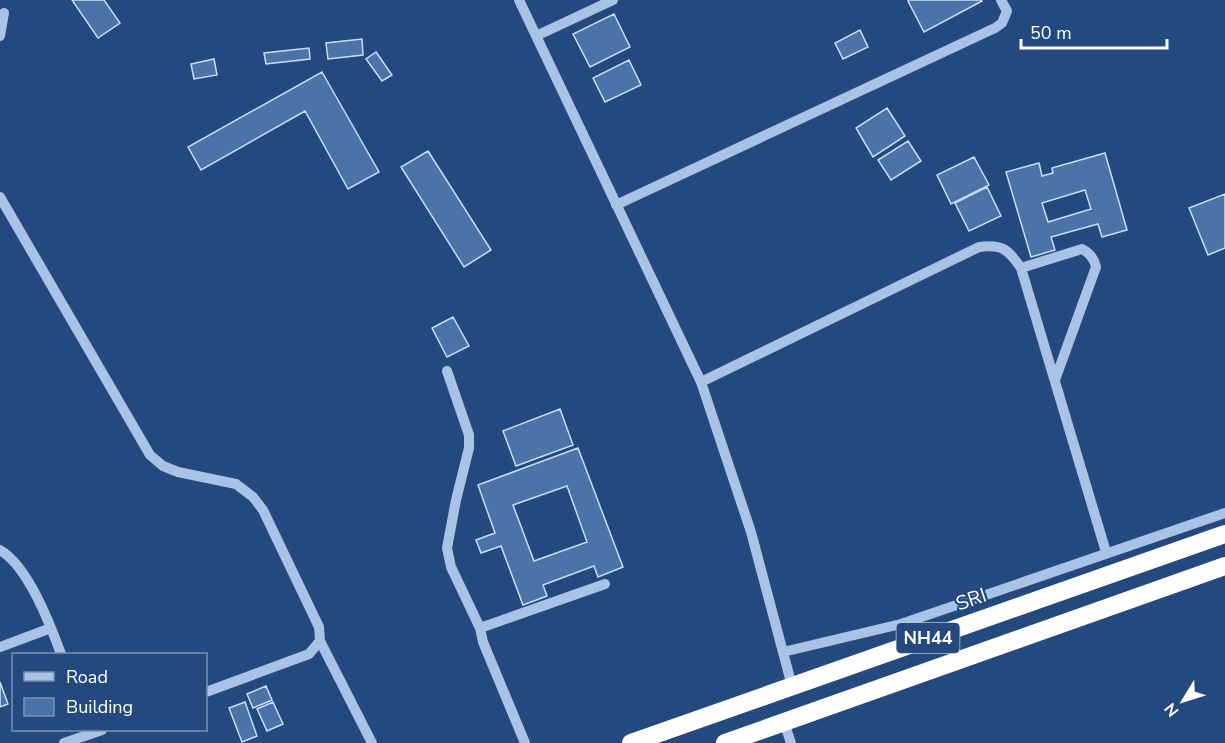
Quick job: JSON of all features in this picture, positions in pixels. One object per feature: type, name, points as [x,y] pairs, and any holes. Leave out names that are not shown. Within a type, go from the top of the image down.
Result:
[{"type":"highway","name":"SRI","points":[[631,743],[1225,534]]},
{"type":"highway","name":"NH44","points":[[725,743],[1225,566]]},
{"type":"highway","points":[[946,632],[958,660]]},
{"type":"street","points":[[519,0],[701,382],[751,532],[792,686]]},
{"type":"street","points":[[536,36],[613,0]]},
{"type":"street","points":[[616,205],[994,28],[1002,23],[1007,11],[1001,0]]},
{"type":"street","points":[[0,36],[4,13]]},
{"type":"street","points":[[0,197],[150,455],[163,466],[178,472],[236,484],[253,497],[263,510],[319,627],[320,641],[372,743]]},
{"type":"street","points":[[701,382],[979,247],[995,245],[1005,249],[1022,268],[1106,552]]},
{"type":"street","points":[[1022,268],[1082,249],[1090,253],[1094,260],[1096,267],[1055,380]]},
{"type":"street","points":[[447,371],[469,435],[469,448],[447,548],[451,567],[480,628],[483,642],[525,743]]},
{"type":"street","points":[[783,652],[901,624],[1225,513]]},
{"type":"street","points":[[0,550],[21,569],[51,628],[61,653]]},
{"type":"street","points":[[480,628],[605,584]]},
{"type":"street","points":[[0,647],[51,628]]},
{"type":"street","points":[[207,692],[309,654],[320,641]]},
{"type":"street","points":[[784,722],[791,743]]},
{"type":"street","points":[[64,743],[89,736]]},
{"type":"building","points":[[72,0],[104,0],[120,23],[98,38]]},
{"type":"building","points":[[908,1],[982,1],[924,32]]},
{"type":"building","points":[[614,14],[630,47],[590,67],[573,34]]},
{"type":"building","points":[[860,30],[868,47],[843,59],[835,43]]},
{"type":"building","points":[[362,39],[363,55],[328,59],[326,43]]},
{"type":"building","points":[[309,48],[310,59],[266,64],[264,53]]},
{"type":"building","points":[[376,52],[392,75],[382,81],[366,59]]},
{"type":"building","points":[[214,59],[217,75],[194,79],[191,64]]},
{"type":"building","points":[[629,60],[641,85],[605,102],[593,78]]},
{"type":"building","points":[[322,72],[379,172],[348,189],[305,111],[201,170],[188,147]]},
{"type":"building","points":[[887,108],[905,136],[873,157],[856,128]]},
{"type":"building","points":[[908,141],[921,161],[891,180],[878,160]]},
{"type":"building","points":[[428,151],[491,250],[464,267],[401,167]]},
{"type":"building","points":[[1105,153],[1127,230],[1102,237],[1098,224],[1051,237],[1055,250],[1031,257],[1006,172],[1039,163],[1042,176],[1053,173],[1052,168]]},
{"type":"building","points":[[974,157],[989,185],[951,204],[937,175]]},
{"type":"building","points":[[987,187],[1001,216],[969,231],[955,203]]},
{"type":"building","points":[[1085,190],[1091,209],[1048,222],[1042,203]]},
{"type":"building","points":[[1225,194],[1225,248],[1208,255],[1189,208]]},
{"type":"building","points":[[453,317],[469,346],[447,357],[432,328]]},
{"type":"building","points":[[560,409],[573,445],[516,466],[503,431]]},
{"type":"building","points":[[578,448],[623,567],[598,577],[594,566],[543,585],[547,596],[523,605],[501,546],[481,553],[476,540],[495,533],[478,485]],"holes":[[[567,486],[587,542],[534,561],[513,505]]]},
{"type":"building","points":[[0,682],[8,704],[0,707]]},
{"type":"building","points":[[266,686],[272,700],[253,708],[247,694]]},
{"type":"building","points":[[245,702],[257,736],[242,742],[229,708]]},
{"type":"building","points":[[273,702],[283,724],[267,731],[257,709]]}]
